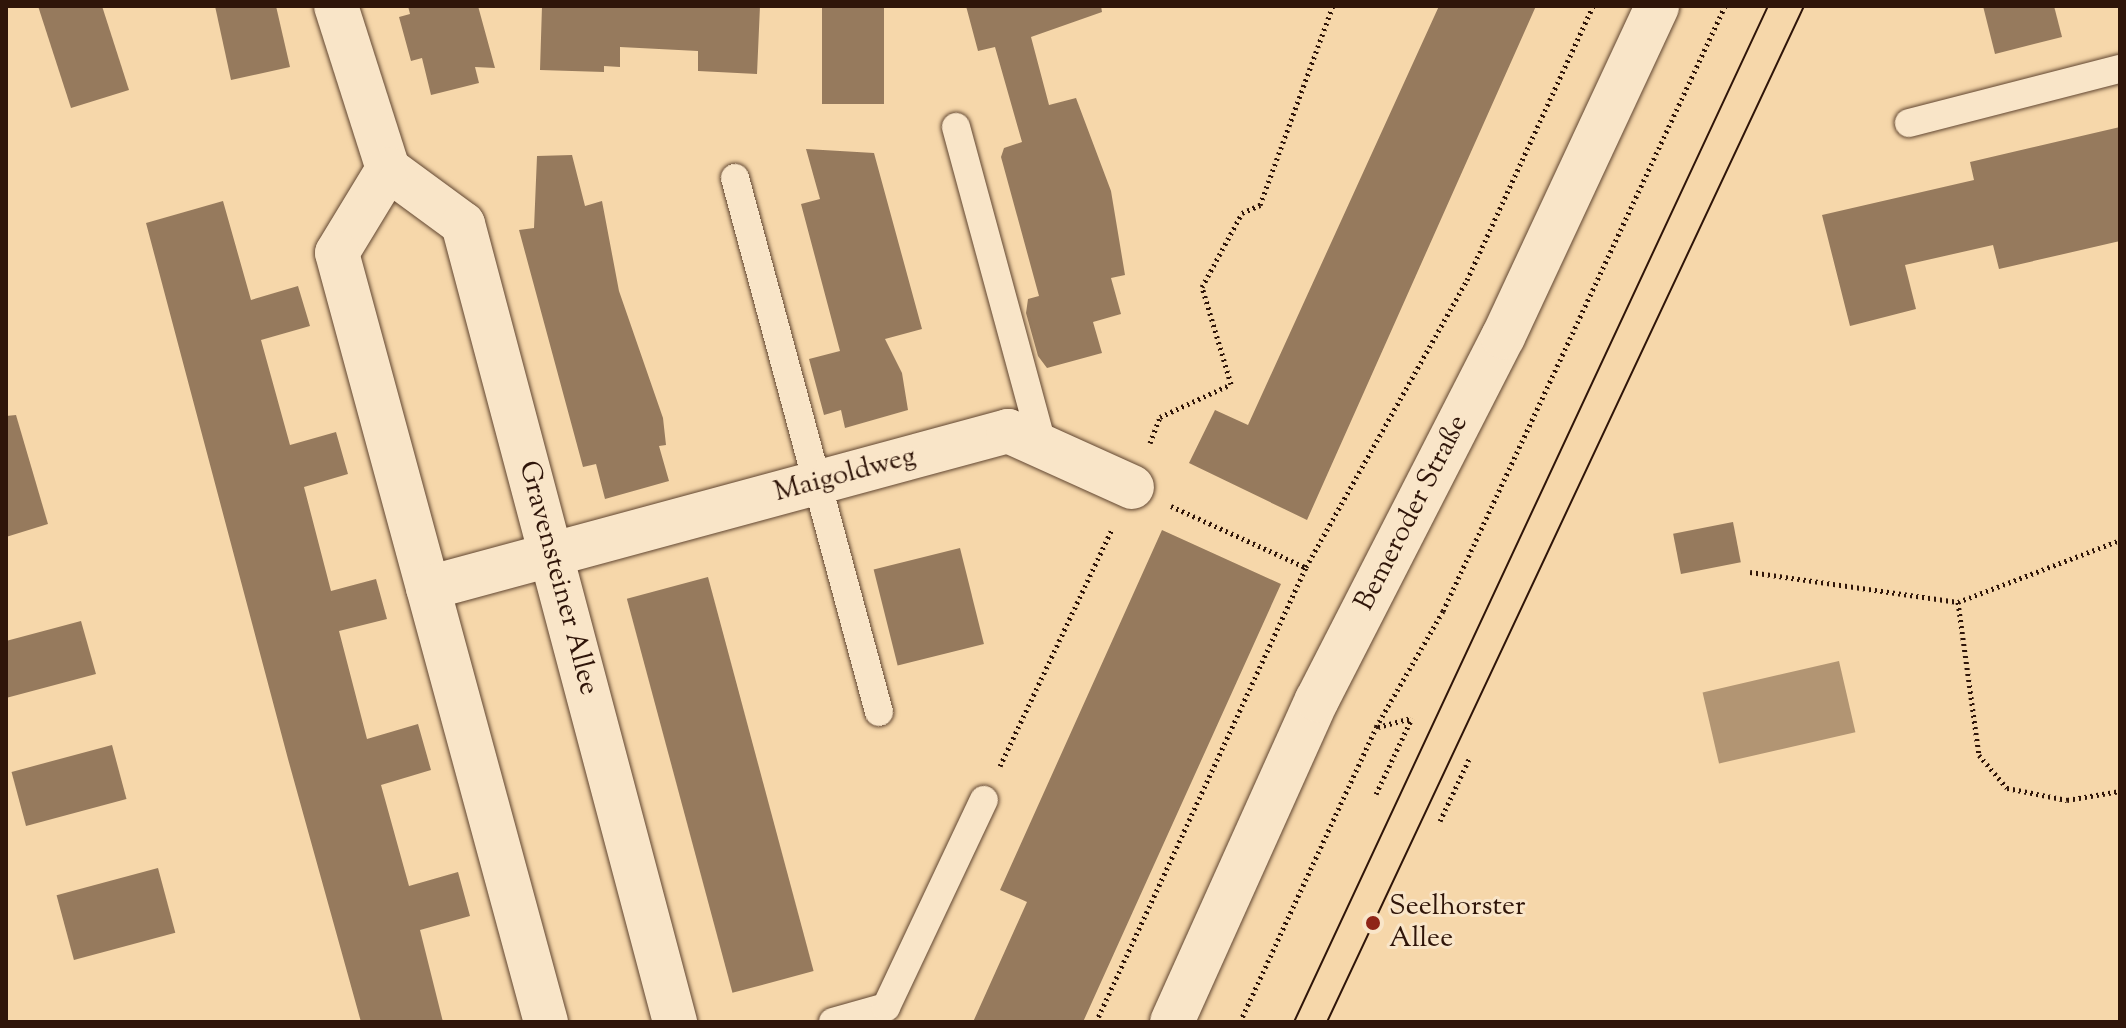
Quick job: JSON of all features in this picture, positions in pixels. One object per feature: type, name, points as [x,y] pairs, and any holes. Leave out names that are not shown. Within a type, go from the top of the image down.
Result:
[{"type":"street","points":[[336,6],[388,169],[337,253],[546,1022]]},
{"type":"street","name":"Bemeroder Straße","points":[[1172,1022],[1317,700],[1503,337],[1657,6]]},
{"type":"street","name":"Gravensteiner Allee","points":[[388,169],[463,224],[675,1022]]},
{"type":"street","name":"Maigoldweg","points":[[428,588],[1008,431],[1132,487]]},
{"type":"lane","points":[[1909,123],[2120,69]]},
{"type":"lane","points":[[956,127],[1043,447]]},
{"type":"lane","points":[[735,178],[879,712]]},
{"type":"lane","points":[[833,1022],[886,1007],[984,800]]},
{"type":"path","points":[[984,800],[1132,487],[1160,417],[1231,384],[1202,287],[1242,213],[1260,205],[1333,6]]},
{"type":"path","points":[[1096,1022],[1306,567],[1467,280],[1593,6]]},
{"type":"path","points":[[1240,1022],[1376,727],[1443,611],[1725,6]]},
{"type":"path","points":[[1132,487],[1306,567]]},
{"type":"path","points":[[1750,572],[1958,602],[2120,540]]},
{"type":"path","points":[[1958,602],[1979,755],[2007,788],[2067,800],[2120,791]]},
{"type":"path","points":[[1376,727],[1412,718],[1376,794]]},
{"type":"path","points":[[1440,821],[1470,757]]},
{"type":"shaded area","points":[[1839,661],[1855,732],[1719,764],[1703,692]]},
{"type":"building","points":[[38,6],[102,6],[129,90],[71,108]]},
{"type":"building","points":[[215,6],[276,6],[290,67],[231,80]]},
{"type":"building","points":[[408,6],[478,6],[495,68],[475,67],[479,83],[431,95],[422,58],[411,61],[399,17],[410,14]]},
{"type":"building","points":[[542,6],[760,6],[757,74],[698,71],[698,51],[620,47],[620,67],[604,66],[604,72],[540,70]]},
{"type":"building","points":[[822,6],[884,6],[884,104],[822,104]]},
{"type":"building","points":[[966,6],[1101,6],[1102,12],[1031,37],[1049,105],[1076,98],[1111,191],[1125,275],[1111,278],[1121,314],[1093,322],[1102,353],[1047,368],[1038,356],[1026,313],[1028,299],[1039,296],[1001,157],[1004,148],[1022,142],[995,47],[978,51]]},
{"type":"building","points":[[1439,6],[1536,6],[1307,520],[1189,463],[1215,410],[1248,425]]},
{"type":"building","points":[[1983,6],[2054,6],[2062,37],[1995,54]]},
{"type":"building","points":[[2120,127],[2120,241],[1999,269],[1993,245],[1905,265],[1916,309],[1850,326],[1822,215],[1974,180],[1970,162]]},
{"type":"building","points":[[806,149],[874,153],[922,329],[885,339],[902,373],[908,410],[845,428],[841,410],[824,415],[809,359],[840,351],[801,204],[820,199]]},
{"type":"building","points":[[572,155],[585,206],[602,201],[619,291],[663,418],[666,445],[659,446],[669,481],[605,499],[596,464],[583,467],[519,230],[534,228],[537,156]]},
{"type":"building","points":[[223,201],[251,300],[298,286],[310,326],[261,340],[290,445],[336,432],[348,474],[304,487],[331,591],[376,579],[387,619],[339,631],[367,739],[418,724],[431,770],[381,785],[409,886],[458,872],[470,916],[420,930],[443,1022],[361,1022],[288,759],[146,223]]},
{"type":"building","points":[[16,415],[48,524],[6,537],[6,416]]},
{"type":"building","points":[[1733,522],[1741,562],[1681,574],[1673,534]]},
{"type":"building","points":[[1162,530],[1281,584],[1083,1022],[973,1022],[1027,902],[1000,890]]},
{"type":"building","points":[[960,548],[984,644],[898,666],[874,570]]},
{"type":"building","points":[[708,577],[814,971],[732,993],[627,599]]},
{"type":"building","points":[[81,621],[96,674],[6,698],[6,641]]},
{"type":"building","points":[[112,745],[126,799],[26,826],[12,772]]},
{"type":"building","points":[[158,868],[175,933],[74,960],[57,895]]},
{"type":"tram line","points":[[1294,1022],[1768,6]]},
{"type":"tram line","points":[[1327,1022],[1804,6]]},
{"type":"place","name":"Seelhorster Allee","points":[[1373,923]]}]
